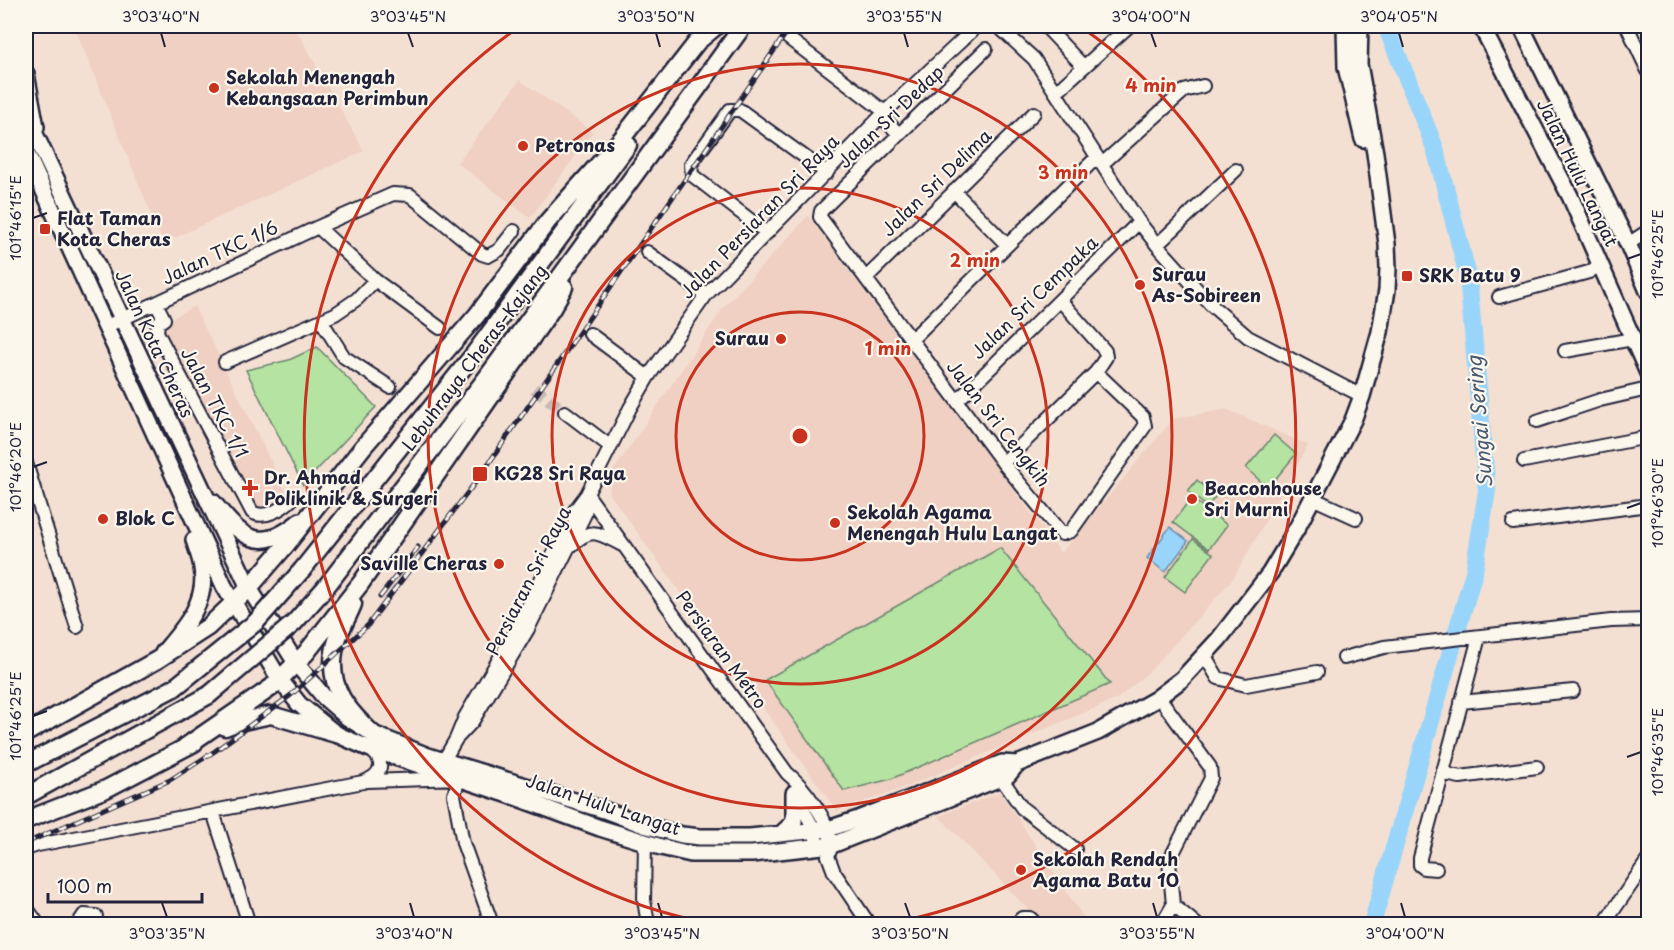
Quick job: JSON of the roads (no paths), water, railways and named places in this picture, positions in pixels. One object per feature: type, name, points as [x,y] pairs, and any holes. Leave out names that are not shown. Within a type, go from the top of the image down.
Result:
[{"type":"highway","name":"Lebuhraya Cheras–Kajang","points":[[26,764],[174,688],[256,622],[302,570],[474,354],[715,26]]},
{"type":"highway","points":[[26,733],[157,660],[208,627],[249,588],[363,447],[477,315],[548,221],[622,137],[697,42],[715,26]]},
{"type":"highway","name":"Lebuhraya Cheras–Kajang","points":[[26,796],[209,695],[294,623],[325,588],[484,380],[743,26]]},
{"type":"highway","points":[[185,747],[272,687],[306,653],[361,583],[551,310],[604,216]]},
{"type":"highway","points":[[361,583],[334,651],[333,678],[344,704],[370,741]]},
{"type":"highway","points":[[26,820],[105,789],[238,722],[271,715],[336,734]]},
{"type":"main road","name":"Jalan Hulu Langat","points":[[1345,26],[1346,67],[1384,223]]},
{"type":"main road","name":"Jalan Hulu Langat","points":[[224,586],[280,680],[299,704],[336,734],[444,760],[604,810],[644,825],[682,835],[750,837],[821,830],[1002,764],[1017,764],[1098,732],[1159,697],[1182,680],[1249,602],[1298,528],[1353,420],[1362,396],[1380,332],[1389,268],[1359,64],[1360,26]]},
{"type":"main road","name":"Jalan Hulu Langat","points":[[1481,26],[1570,196],[1648,373]]},
{"type":"main road","name":"Jalan Hulu Langat","points":[[1521,26],[1628,244],[1648,291]]},
{"type":"main road","points":[[26,75],[40,146]]},
{"type":"main road","name":"Jalan Kota Cheras","points":[[26,115],[196,481],[249,588]]},
{"type":"main road","name":"Jalan Kota Cheras","points":[[26,152],[224,586]]},
{"type":"main road","points":[[196,481],[235,527],[244,535],[254,539],[273,540],[310,513]]},
{"type":"main road","points":[[157,660],[193,614],[202,587],[202,569],[180,490]]},
{"type":"main road","name":"Jalan Hulu Langat","points":[[249,588],[296,663],[324,697],[370,741],[459,778],[645,842],[691,854],[752,854],[826,849],[1008,775],[1017,764]]},
{"type":"main road","points":[[781,834],[794,822],[794,793]]},
{"type":"street","name":"Jalan Persiaran Sri Raya","points":[[587,494],[648,377],[706,295],[883,114],[978,26]]},
{"type":"street","points":[[998,26],[1034,59],[1139,222],[1211,305],[1248,337],[1362,396]]},
{"type":"street","points":[[1045,26],[1084,67]]},
{"type":"street","points":[[1627,26],[1645,55],[1648,71]]},
{"type":"street","points":[[1056,92],[1123,27]]},
{"type":"street","points":[[790,30],[883,114],[899,134]]},
{"type":"street","name":"Jalan Sri Dedap","points":[[821,210],[986,49]]},
{"type":"street","points":[[911,340],[1007,245],[1099,160],[1184,91],[1203,86]]},
{"type":"street","points":[[766,233],[692,175],[690,169],[691,164],[730,110],[740,110],[827,173]]},
{"type":"street","name":"Jalan Sri Delima","points":[[866,278],[1034,113]]},
{"type":"street","points":[[1157,245],[1236,170]]},
{"type":"street","points":[[954,191],[1007,245]]},
{"type":"street","name":"Jalan TKC 1/6","points":[[105,327],[318,226],[393,194],[411,195],[482,254],[488,256],[500,250],[514,231]]},
{"type":"street","name":"Jalan Sri Cengkih","points":[[821,210],[819,217],[1003,463],[1062,534],[1071,531],[1145,426],[1143,417],[1096,372]]},
{"type":"street","name":"Jalan Sri Cempaka","points":[[957,401],[1139,222]]},
{"type":"street","points":[[318,226],[375,280],[440,328]]},
{"type":"street","points":[[1628,244],[1648,231]]},
{"type":"street","points":[[647,252],[706,295]]},
{"type":"street","points":[[1499,297],[1589,272],[1600,265]]},
{"type":"street","points":[[225,362],[335,314],[357,299],[375,280]]},
{"type":"street","points":[[1003,463],[1096,372],[1106,357],[1104,351],[1060,300]]},
{"type":"street","name":"Jalan TKC 1/1","points":[[156,303],[164,319],[158,323],[157,332],[252,512],[258,516],[265,515],[292,499]]},
{"type":"street","points":[[321,320],[344,357],[390,387]]},
{"type":"street","points":[[590,334],[648,377]]},
{"type":"street","points":[[1565,351],[1633,339]]},
{"type":"street","points":[[1537,421],[1600,400],[1648,389]]},
{"type":"street","points":[[565,412],[611,447]]},
{"type":"street","points":[[1524,461],[1648,437]]},
{"type":"street","points":[[26,464],[29,488],[77,627]]},
{"type":"street","name":"Persiaran Metro","points":[[587,494],[787,773],[794,793],[821,830]]},
{"type":"street","name":"Persiaran Sri Raya","points":[[456,739],[472,722],[548,592],[564,554],[585,514],[587,494]]},
{"type":"street","name":"Persiaran Sri Raya","points":[[444,760],[473,702],[519,625],[575,510],[587,494]]},
{"type":"street","points":[[1312,498],[1356,518]]},
{"type":"street","points":[[1513,523],[1648,505]]},
{"type":"street","name":"Persiaran Metro","points":[[564,554],[581,536],[589,533],[597,533],[626,547]]},
{"type":"street","points":[[1344,658],[1384,647],[1611,621],[1648,620]]},
{"type":"street","points":[[1436,869],[1424,868],[1420,865],[1420,858],[1476,637]]},
{"type":"street","points":[[1204,656],[1218,678],[1246,686],[1317,672]]},
{"type":"street","points":[[1461,702],[1573,691]]},
{"type":"street","points":[[1159,697],[1210,767],[1211,778],[1169,861],[1173,905],[1162,924]]},
{"type":"street","points":[[363,782],[379,773],[380,764],[370,741]]},
{"type":"street","points":[[1443,770],[1450,775],[1460,777],[1537,767]]},
{"type":"street","name":"Persiaran Metro","points":[[787,773],[800,783],[821,830]]},
{"type":"street","points":[[26,849],[363,782],[459,778],[454,795],[463,843],[492,924]]},
{"type":"street","points":[[1001,778],[1022,808],[1075,849]]},
{"type":"street","points":[[213,812],[249,924]]},
{"type":"street","points":[[821,830],[834,872],[869,924]]},
{"type":"street","points":[[645,842],[644,900],[648,924]]},
{"type":"street","points":[[1604,924],[1648,860]]},
{"type":"street","points":[[1173,905],[1196,924]]},
{"type":"street","points":[[26,907],[38,924]]},
{"type":"street","points":[[78,924],[84,915],[96,916]]},
{"type":"street","points":[[1016,924],[1022,918],[1030,918],[1036,924]]},
{"type":"water","points":[[1170,527],[1188,541],[1165,572],[1147,558]]},
{"type":"waterway","name":"Sungai Sering","points":[[1372,924],[1474,572],[1487,491],[1468,276],[1435,148],[1386,26]]},
{"type":"tunnel","points":[[534,388],[565,412]]},
{"type":"railway","points":[[26,843],[170,780],[215,751],[291,695],[368,625],[480,476],[791,26]]},
{"type":"railway","points":[[380,597],[418,547]]},
{"type":"place","name":"Sekolah Menengah Kebangsaan Perimbun","points":[[214,88]]},
{"type":"place","name":"Petronas","points":[[523,146]]},
{"type":"place","name":"Flat Taman Kota Cheras","points":[[45,229]]},
{"type":"place","name":"SRK Batu 9","points":[[1407,276]]},
{"type":"place","name":"Surau As-Sobireen","points":[[1140,285]]},
{"type":"place","name":"Surau","points":[[781,339]]},
{"type":"place","name":"KG28 Sri Raya","points":[[480,474]]},
{"type":"place","name":"Dr. Ahmad Poliklinik & Surgeri","points":[[250,488]]},
{"type":"place","name":"Beaconhouse Sri Murni","points":[[1192,499]]},
{"type":"place","name":"Blok C","points":[[103,519]]},
{"type":"place","name":"Sekolah Agama Menengah Hulu Langat","points":[[835,523]]},
{"type":"place","name":"Saville Cheras","points":[[499,564]]},
{"type":"place","name":"Sekolah Rendah Agama Batu 10","points":[[1021,870]]}]
